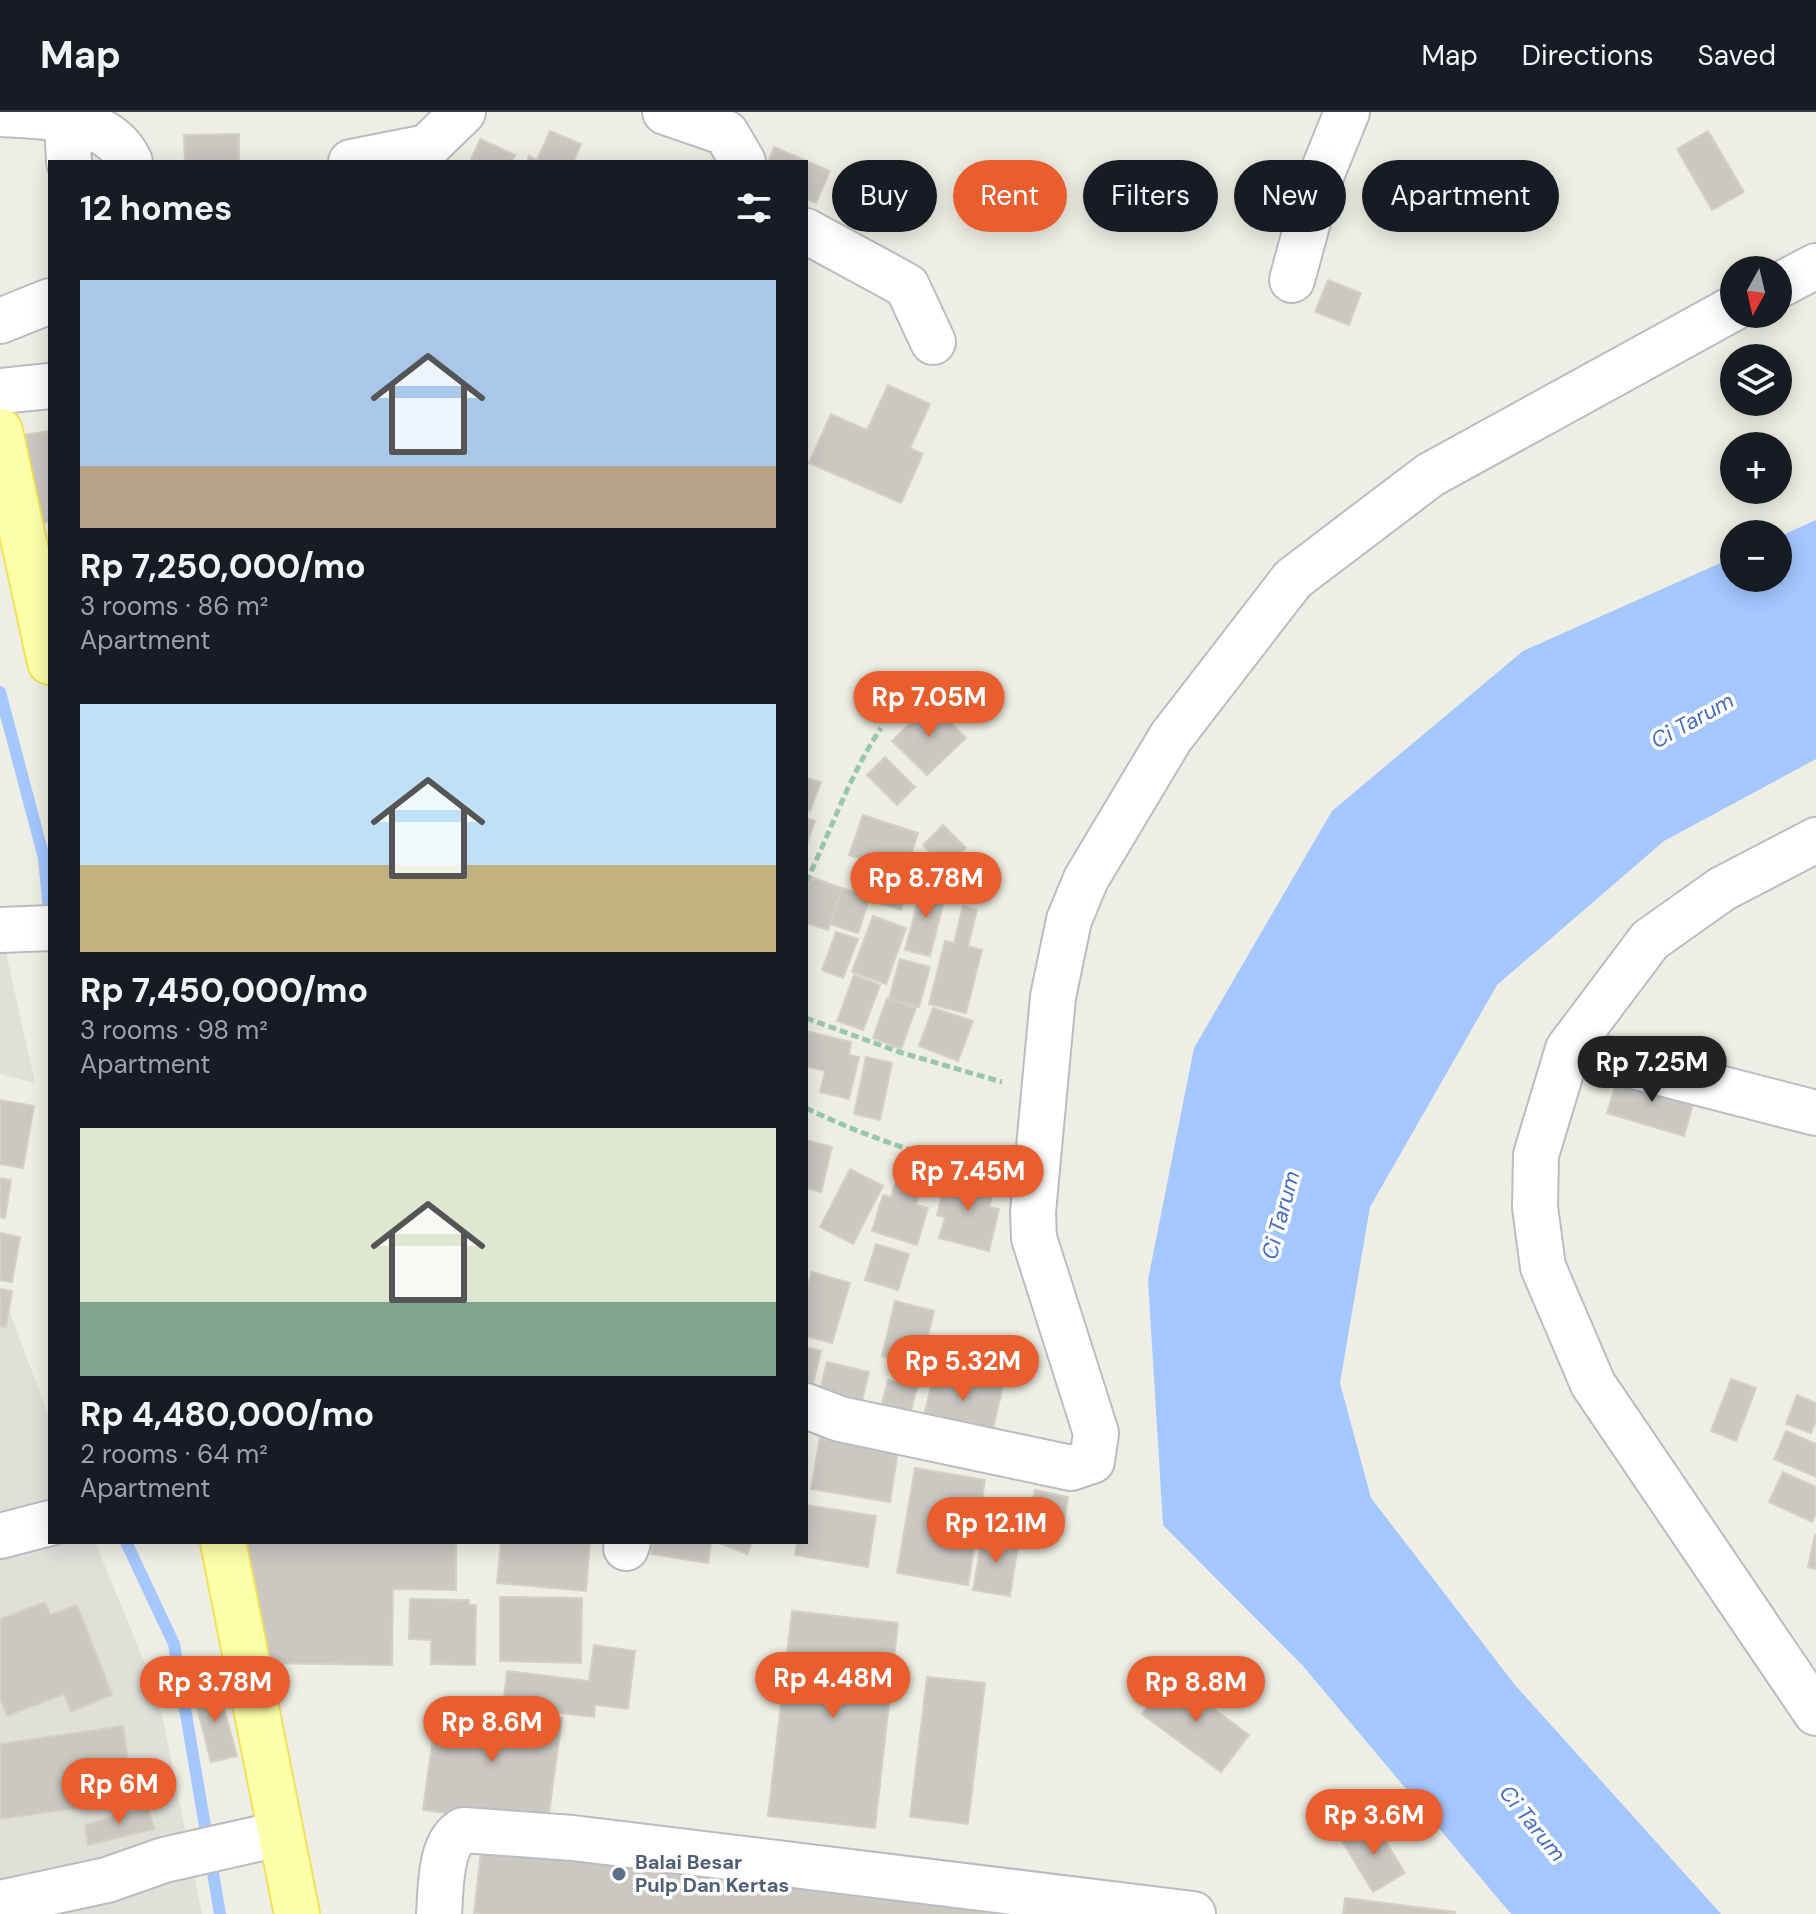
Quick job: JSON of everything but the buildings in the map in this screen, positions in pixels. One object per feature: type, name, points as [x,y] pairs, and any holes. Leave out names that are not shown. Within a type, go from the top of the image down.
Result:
[{"type":"main road","points":[[0,431],[48,653]]},
{"type":"main road","points":[[223,1544],[297,1914]]},
{"type":"street","points":[[361,160],[427,147],[463,112]]},
{"type":"street","points":[[665,112],[735,136]]},
{"type":"street","points":[[1292,280],[1319,181],[1347,112]]},
{"type":"street","points":[[0,114],[67,119],[110,135],[129,160]]},
{"type":"street","points":[[67,119],[69,160]]},
{"type":"street","points":[[808,232],[907,286],[933,342]]},
{"type":"street","points":[[1792,279],[1816,266]]},
{"type":"street","points":[[0,321],[48,302]]},
{"type":"street","points":[[808,1407],[840,1419],[1071,1468],[1092,1461],[1096,1433],[1034,1238],[1053,997],[1069,920],[1086,879],[1171,737],[1293,579],[1430,475],[1720,316]]},
{"type":"street","points":[[0,391],[48,386]]},
{"type":"street","points":[[1816,840],[1722,889],[1650,940],[1568,1049],[1536,1155],[1535,1207],[1543,1267],[1593,1384],[1816,1713]]},
{"type":"street","points":[[1568,1049],[1816,1113]]},
{"type":"street","points":[[0,1536],[46,1524]]},
{"type":"street","points":[[439,1914],[445,1863],[452,1840],[463,1830],[573,1838],[1077,1908],[1193,1914]]},
{"type":"street","points":[[0,1903],[110,1897],[213,1848],[279,1834]]},
{"type":"path","points":[[808,878],[842,806],[857,764],[881,728]]},
{"type":"path","points":[[808,1019],[951,1069],[1045,1095]]},
{"type":"path","points":[[808,1109],[842,1126],[944,1161],[1037,1179]]},
{"type":"shaded area","points":[[0,926],[35,1083],[0,1074]]},
{"type":"shaded area","points":[[0,1307],[9,1310],[48,1415],[48,1544],[96,1544],[158,1695],[202,1914],[0,1914]]},
{"type":"water","name":"Ci Tarum","points":[[1816,520],[1816,759],[1664,841],[1497,985],[1370,1207],[1340,1383],[1371,1498],[1515,1685],[1721,1914],[1511,1914],[1303,1666],[1163,1525],[1148,1280],[1194,1048],[1332,811],[1523,651],[1720,563],[1720,592],[1792,592],[1792,531]]},
{"type":"waterway","points":[[0,692],[44,858],[48,900]]},
{"type":"waterway","points":[[127,1544],[174,1644],[220,1914]]},
{"type":"place","name":"Balai Besar Pulp Dan Kertas","points":[[619,1874]]}]
